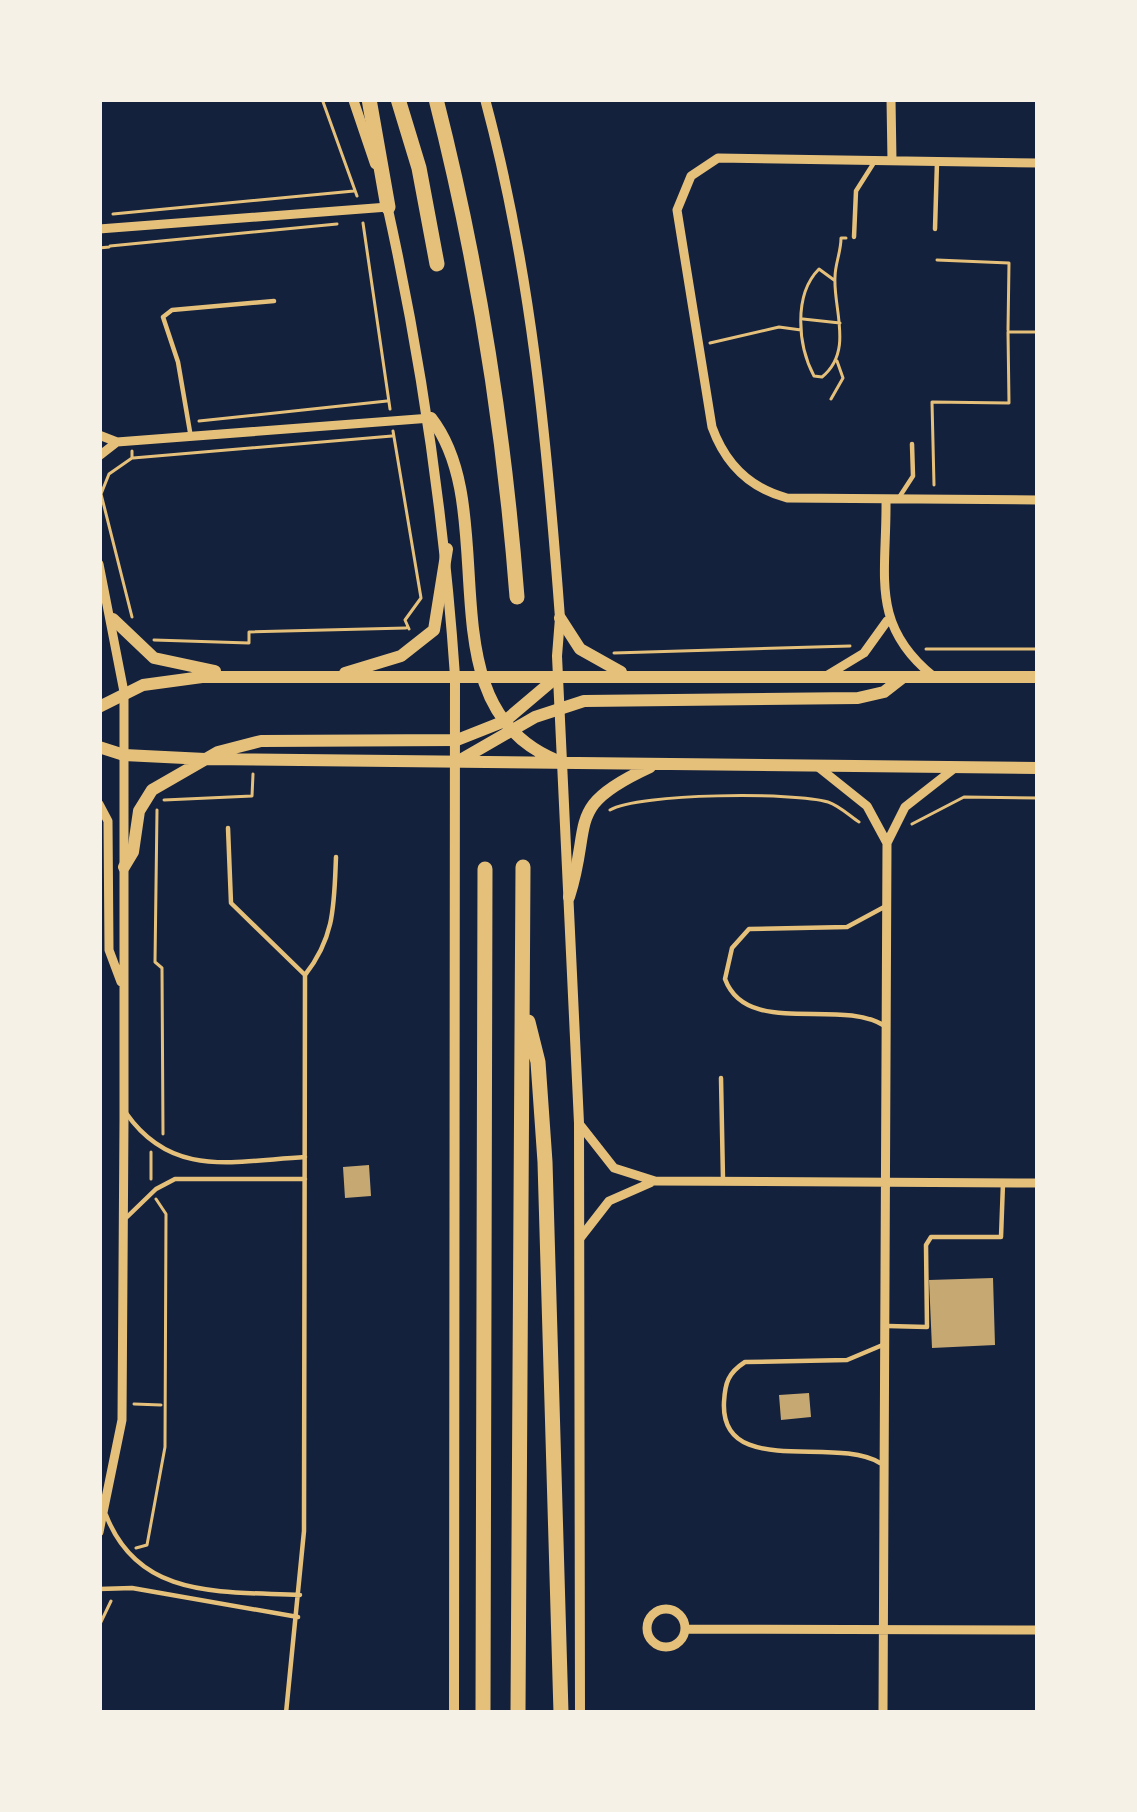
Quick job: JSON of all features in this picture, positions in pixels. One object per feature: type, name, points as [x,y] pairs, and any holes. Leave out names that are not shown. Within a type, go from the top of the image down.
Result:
[{"type":"highway","points":[[369,99],[388,207]]},
{"type":"highway","points":[[398,99],[419,168],[437,264]]},
{"type":"highway","points":[[436,99],[473,256],[501,415],[517,597]]},
{"type":"highway","points":[[518,1713],[523,867]]},
{"type":"highway","points":[[483,1713],[484,869]]},
{"type":"highway","points":[[523,1004],[538,1062],[545,1162],[561,1713]]},
{"type":"main road","points":[[431,418],[454,466],[484,676],[508,726],[563,763]]},
{"type":"main road","points":[[343,675],[420,645],[440,613],[447,549]]},
{"type":"main road","points":[[560,618],[580,649],[634,676]]},
{"type":"main road","points":[[113,619],[144,652],[227,676]]},
{"type":"main road","points":[[99,707],[124,692],[160,681],[227,676],[1038,677]]},
{"type":"main road","points":[[457,762],[508,726],[558,676]]},
{"type":"main road","points":[[124,867],[134,852],[139,812],[152,790],[232,746],[261,741],[457,740],[560,708],[607,699],[858,698],[884,692],[902,678]]},
{"type":"main road","points":[[99,747],[124,755],[205,760],[1038,768]]},
{"type":"main road","points":[[568,897],[584,815],[607,790],[657,764]]},
{"type":"street","points":[[353,99],[388,207],[431,418],[447,549],[455,676],[454,1713]]},
{"type":"street","points":[[485,99],[524,265],[541,380],[560,618],[558,676],[579,1123],[580,1713]]},
{"type":"street","points":[[891,99],[892,161]]},
{"type":"street","points":[[1038,163],[718,158],[691,176],[677,210],[717,442],[752,484],[787,498],[1038,500]]},
{"type":"street","points":[[99,229],[388,207]]},
{"type":"street","points":[[99,435],[117,442],[431,418]]},
{"type":"street","points":[[99,456],[117,442]]},
{"type":"street","points":[[824,678],[872,646],[887,621],[892,500]]},
{"type":"street","points":[[99,564],[124,692],[122,1403],[99,1532]]},
{"type":"street","points":[[887,621],[904,650],[935,678]]},
{"type":"street","points":[[817,766],[871,812],[887,844]]},
{"type":"street","points":[[883,1713],[887,844],[900,814],[956,767]]},
{"type":"street","points":[[99,804],[108,821],[110,950],[124,987]]},
{"type":"street","points":[[579,1123],[614,1168],[655,1181],[1038,1183]]},
{"type":"street","points":[[580,1239],[609,1202],[655,1181]]},
{"type":"street","points":[[668,1609],[679,1615],[685,1629],[678,1643],[666,1648],[651,1641],[646,1626],[652,1615],[668,1609]]},
{"type":"street","points":[[685,1629],[1038,1630]]},
{"type":"lane","points":[[854,237],[856,190],[875,161]]},
{"type":"lane","points":[[935,230],[937,162]]},
{"type":"lane","points":[[190,436],[163,317],[172,310],[274,301]]},
{"type":"lane","points":[[892,500],[913,476],[912,444]]},
{"type":"lane","points":[[228,828],[231,903],[304,975]]},
{"type":"lane","points":[[286,1713],[300,1595],[304,975],[326,949],[333,929],[336,857]]},
{"type":"lane","points":[[886,907],[848,927],[749,929],[732,948],[725,979],[735,997],[752,1009],[850,1012],[886,1027]]},
{"type":"lane","points":[[721,1078],[724,1181]]},
{"type":"lane","points":[[124,1111],[151,1144],[176,1157],[305,1157]]},
{"type":"lane","points":[[123,1222],[146,1196],[175,1179],[305,1179]]},
{"type":"lane","points":[[885,1326],[925,1329],[928,1239],[939,1234],[1001,1237],[1003,1183]]},
{"type":"lane","points":[[884,1466],[853,1450],[749,1448],[733,1437],[723,1421],[726,1382],[745,1362],[848,1360],[885,1344]]},
{"type":"lane","points":[[105,1512],[123,1552],[159,1578],[300,1595]]},
{"type":"lane","points":[[99,1589],[298,1617]]},
{"type":"path","points":[[322,99],[361,209],[421,598],[405,620],[420,645]]},
{"type":"path","points":[[106,215],[355,190]]},
{"type":"path","points":[[110,247],[340,224]]},
{"type":"path","points":[[834,280],[818,269],[813,273],[802,319],[814,376],[821,377],[835,360],[842,324],[834,280],[842,238],[854,237]]},
{"type":"path","points":[[934,500],[932,402],[1009,403],[1009,262],[938,260]]},
{"type":"path","points":[[802,319],[842,324]]},
{"type":"path","points":[[699,346],[779,328],[802,331]]},
{"type":"path","points":[[1008,332],[1038,332]]},
{"type":"path","points":[[831,399],[844,378],[835,360]]},
{"type":"path","points":[[189,422],[388,401]]},
{"type":"path","points":[[132,619],[101,494],[109,474],[132,458],[394,436]]},
{"type":"path","points":[[132,441],[132,458]]},
{"type":"path","points":[[144,631],[164,644],[249,643],[248,632],[408,628]]},
{"type":"path","points":[[144,652],[155,638]]},
{"type":"path","points":[[580,649],[587,644],[615,653],[872,646]]},
{"type":"path","points":[[904,650],[1038,649]]},
{"type":"path","points":[[162,800],[252,796],[253,760]]},
{"type":"path","points":[[584,815],[595,822],[623,802],[681,796],[825,801],[857,823],[871,812]]},
{"type":"path","points":[[900,814],[915,826],[940,805],[964,796],[1038,798]]},
{"type":"path","points":[[122,1403],[163,1405]]},
{"type":"path","points":[[99,1626],[111,1606],[110,1588]]},
{"type":"building","points":[[369,1165],[371,1196],[345,1198],[343,1167]]},
{"type":"building","points":[[993,1278],[995,1345],[932,1348],[929,1280]]},
{"type":"building","points":[[809,1393],[811,1417],[781,1420],[779,1395]]}]
